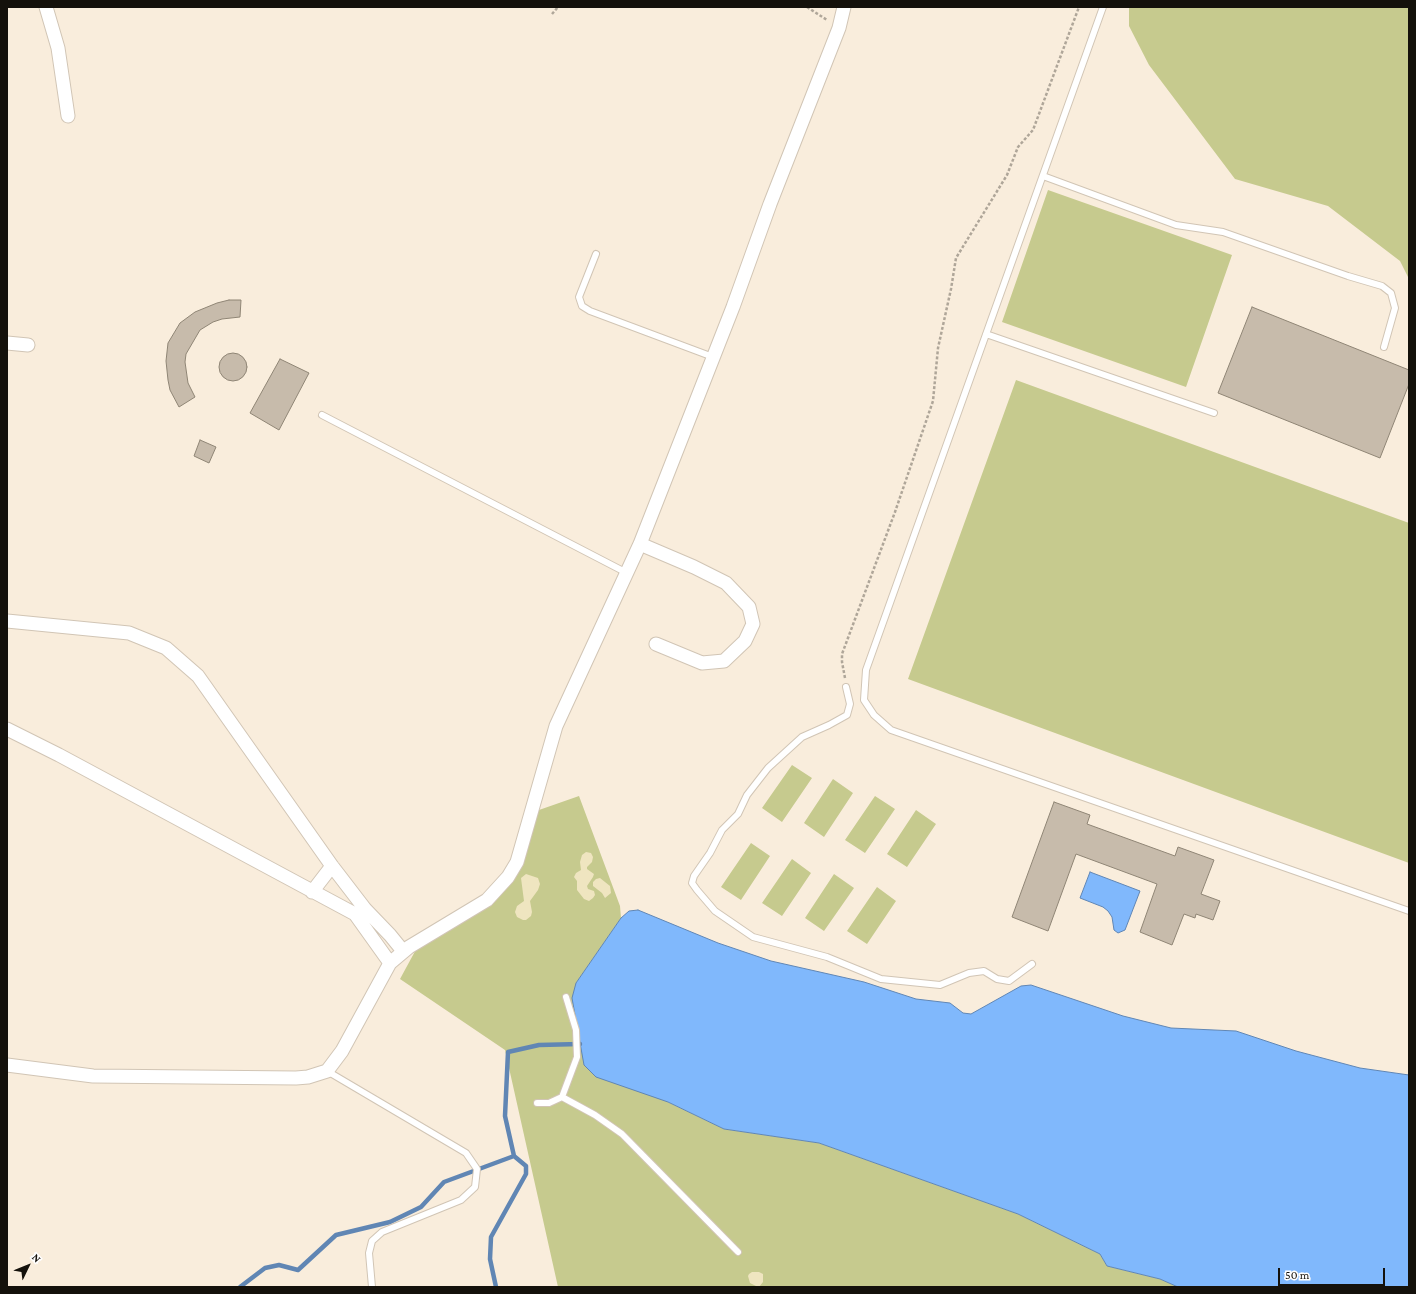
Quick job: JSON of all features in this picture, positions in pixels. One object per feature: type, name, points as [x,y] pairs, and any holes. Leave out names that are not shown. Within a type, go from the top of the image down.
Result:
[{"type":"street","points":[[46,7],[58,48],[68,116]]},
{"type":"street","points":[[7,1065],[93,1076],[296,1078],[308,1077],[327,1070],[342,1051],[390,963],[404,951],[486,900],[508,877],[517,862],[556,726],[640,544],[733,307],[770,204],[839,28],[844,7]]},
{"type":"street","points":[[7,343],[28,345]]},
{"type":"street","points":[[640,544],[726,583],[749,607],[753,624],[745,641],[724,661],[702,662],[656,644]]},
{"type":"street","points":[[7,621],[129,633],[166,648],[198,676],[332,866],[390,963]]},
{"type":"street","points":[[7,729],[59,755],[312,892],[360,912],[390,934],[404,951]]},
{"type":"street","points":[[312,892],[332,866]]},
{"type":"lane","points":[[1103,7],[866,670],[864,700],[874,715],[891,730],[1409,911]]},
{"type":"lane","points":[[1042,176],[1176,226],[1223,232],[1348,276],[1382,286],[1391,293],[1395,308],[1384,347]]},
{"type":"lane","points":[[596,254],[579,298],[582,306],[590,311],[713,357]]},
{"type":"lane","points":[[986,334],[1214,413]]},
{"type":"lane","points":[[322,415],[627,573]]},
{"type":"lane","points":[[846,687],[850,704],[846,715],[829,725],[802,737],[768,768],[747,795],[738,814],[722,830],[710,853],[694,876],[692,883],[715,911],[753,937],[827,957],[881,980],[940,985],[968,973],[984,971],[997,979],[1009,981],[1032,964]]},
{"type":"lane","points":[[537,1103],[550,1103],[562,1097],[577,1057],[576,1030],[566,997]]},
{"type":"lane","points":[[327,1070],[466,1153],[477,1170],[475,1187],[461,1200],[382,1232],[372,1241],[368,1253],[372,1287]]},
{"type":"lane","points":[[562,1097],[595,1115],[622,1134],[738,1252]]},
{"type":"path","points":[[552,14],[558,7]]},
{"type":"path","points":[[807,7],[839,28]]},
{"type":"path","points":[[846,687],[842,654],[892,519],[933,401],[938,348],[956,258],[1007,175],[1018,147],[1033,130],[1079,7]]},
{"type":"green space","points":[[1129,7],[1409,7],[1409,279],[1400,261],[1328,206],[1235,179],[1149,65],[1129,26]]},
{"type":"green space","points":[[1048,190],[1232,255],[1186,387],[1002,322]]},
{"type":"green space","points":[[1016,380],[1409,523],[1409,863],[908,679]]},
{"type":"green space","points":[[792,765],[812,778],[782,822],[762,808]]},
{"type":"green space","points":[[833,779],[853,793],[824,837],[804,823]]},
{"type":"green space","points":[[579,796],[620,906],[621,918],[576,983],[668,1102],[724,1129],[819,1143],[1018,1214],[1100,1254],[1107,1266],[1160,1279],[1178,1287],[558,1287],[505,1050],[400,979],[419,944],[490,898],[526,853],[539,810]]},
{"type":"green space","points":[[875,796],[895,809],[865,853],[845,840]]},
{"type":"green space","points":[[916,810],[936,824],[907,867],[887,854]]},
{"type":"green space","points":[[751,843],[770,856],[741,900],[721,887]]},
{"type":"green space","points":[[792,859],[811,873],[782,916],[762,903]]},
{"type":"green space","points":[[834,874],[854,888],[824,931],[805,918]]},
{"type":"green space","points":[[877,887],[896,901],[867,944],[847,931]]},
{"type":"sand","points":[[586,852],[591,853],[593,857],[592,862],[587,869],[594,874],[587,886],[588,889],[594,891],[595,895],[589,901],[584,899],[577,890],[577,881],[574,877],[576,873],[581,870],[580,862],[582,855]]},
{"type":"sand","points":[[526,874],[538,878],[540,884],[538,890],[530,901],[532,912],[531,916],[526,920],[523,920],[517,917],[515,912],[517,906],[524,901],[521,878]]},
{"type":"sand","points":[[600,878],[610,886],[611,893],[605,898],[602,893],[593,886],[593,882]]},
{"type":"sand","points":[[752,1272],[759,1272],[763,1274],[763,1282],[759,1287],[750,1283],[748,1276]]},
{"type":"water","points":[[1090,872],[1140,891],[1125,930],[1118,933],[1114,930],[1112,917],[1108,911],[1103,907],[1080,898]]},
{"type":"water","points":[[638,910],[718,943],[771,961],[864,982],[916,999],[950,1003],[963,1013],[971,1014],[1021,986],[1031,985],[1123,1016],[1171,1028],[1236,1031],[1296,1051],[1360,1068],[1409,1075],[1409,1287],[1178,1287],[1160,1279],[1107,1266],[1100,1254],[1018,1214],[819,1143],[724,1129],[668,1102],[596,1077],[584,1065],[572,998],[576,983],[621,918],[629,911]]},
{"type":"building","points":[[229,300],[241,300],[240,317],[222,319],[213,322],[200,330],[186,354],[185,362],[188,383],[195,397],[179,407],[170,390],[168,380],[166,361],[168,343],[180,323],[195,312]]},
{"type":"building","points":[[1252,307],[1409,370],[1409,384],[1380,458],[1218,393]]},
{"type":"building","points":[[233,353],[243,357],[247,367],[243,377],[233,381],[223,377],[219,367],[223,357]]},
{"type":"building","points":[[280,359],[309,373],[279,430],[250,413]]},
{"type":"building","points":[[200,440],[216,447],[209,463],[194,456]]},
{"type":"building","points":[[1054,802],[1090,815],[1087,824],[1175,856],[1178,847],[1214,860],[1201,894],[1220,901],[1213,920],[1196,914],[1195,918],[1184,914],[1172,945],[1140,932],[1157,884],[1076,854],[1048,931],[1012,917]]},
{"type":"waterway","points":[[240,1287],[265,1268],[279,1265],[298,1270],[336,1235],[390,1222],[421,1207],[444,1182],[514,1156],[505,1116],[508,1052],[539,1045],[580,1044]]},
{"type":"waterway","points":[[496,1287],[490,1259],[491,1237],[526,1174],[526,1166],[514,1156]]}]
